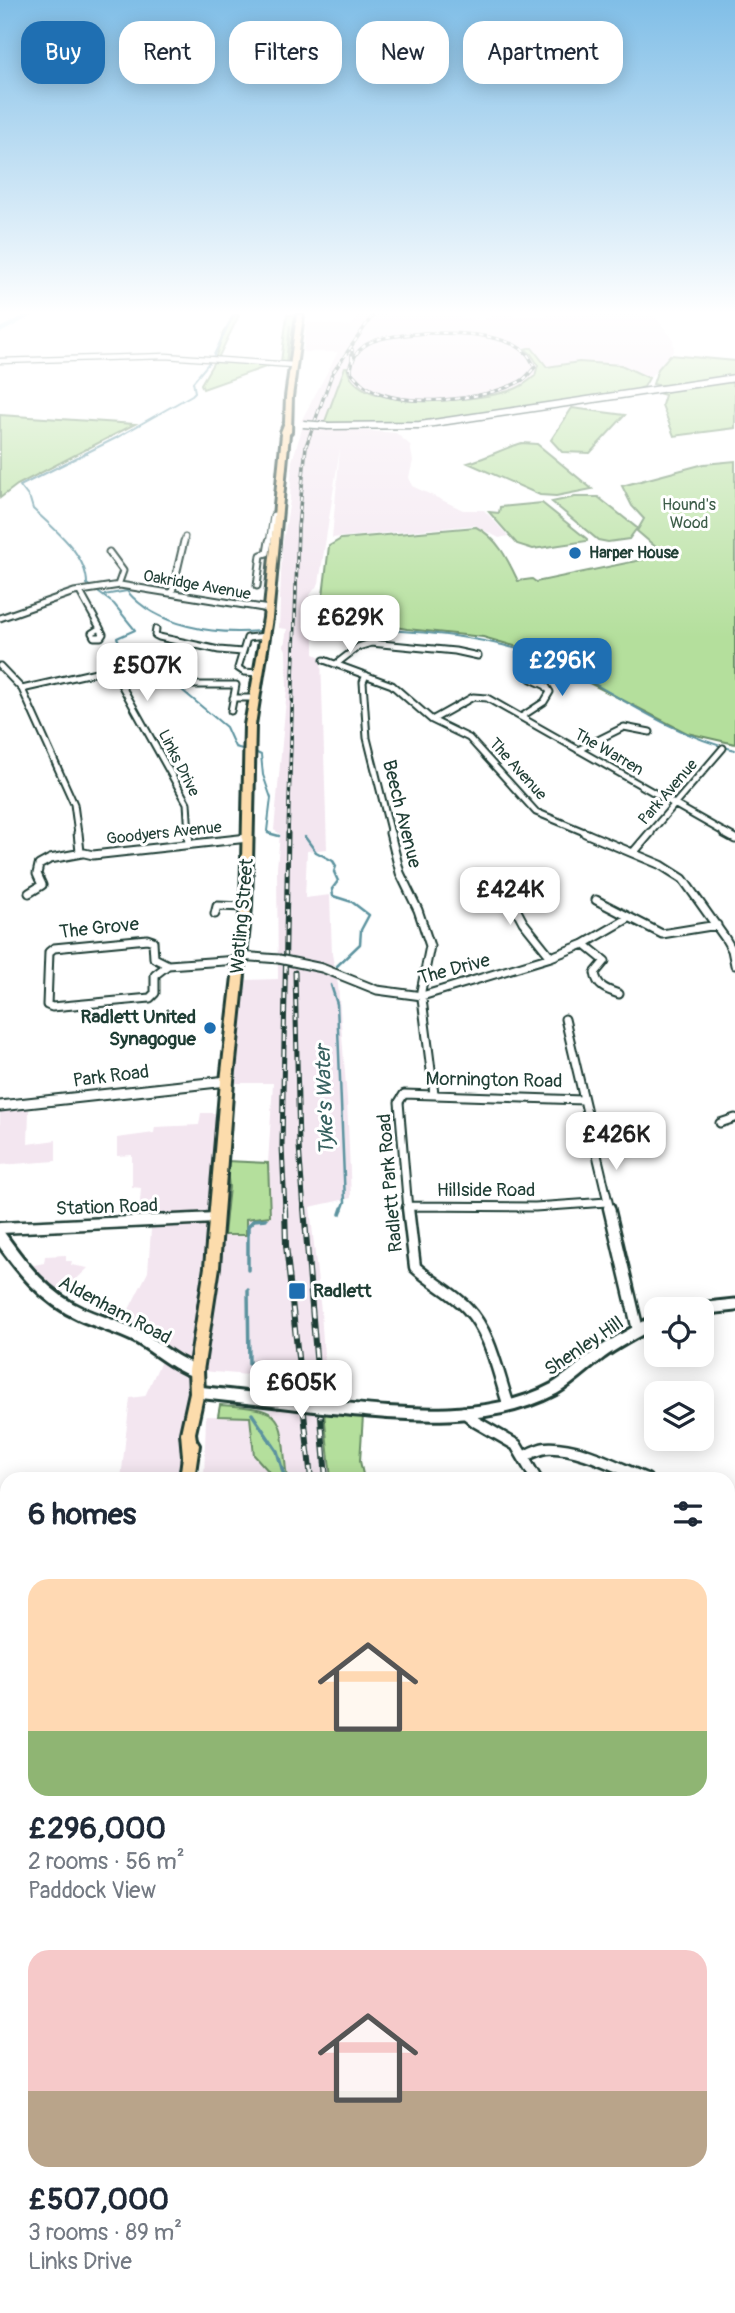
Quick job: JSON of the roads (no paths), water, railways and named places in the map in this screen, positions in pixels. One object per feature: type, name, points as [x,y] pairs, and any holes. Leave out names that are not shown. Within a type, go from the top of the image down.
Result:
[{"type":"main road","points":[[287,424],[328,426],[434,423]]},
{"type":"main road","name":"Watling Street","points":[[188,1472],[200,1405],[196,1371],[212,1267],[238,958],[246,907],[249,751],[253,698],[266,636],[271,553],[279,515],[286,433],[289,428],[287,424]]},
{"type":"main road","name":"Aldenham Road","points":[[0,1237],[46,1294],[80,1314],[141,1338],[185,1368],[196,1371]]},
{"type":"street","points":[[172,592],[185,537]]},
{"type":"street","points":[[116,546],[109,552],[112,563],[121,575],[118,585]]},
{"type":"street","points":[[257,586],[261,555],[271,553]]},
{"type":"street","name":"Oakridge Avenue","points":[[0,618],[80,592],[118,585],[269,609]]},
{"type":"street","points":[[80,592],[100,628]]},
{"type":"street","points":[[156,629],[155,635],[159,637],[219,650],[242,652]]},
{"type":"street","points":[[258,673],[239,669],[242,652],[247,638],[266,636]]},
{"type":"street","points":[[336,664],[358,647],[372,643],[455,651],[475,658],[486,651]]},
{"type":"street","name":"The Avenue","points":[[324,660],[392,685],[412,706],[432,720],[477,744],[536,811],[671,870],[683,879],[716,925],[732,950],[735,965]]},
{"type":"street","name":"Goodyers Avenue","points":[[0,666],[22,689],[71,797],[82,853],[93,855],[248,838]]},
{"type":"street","name":"Links Drive","points":[[22,689],[105,670],[114,672],[187,803],[189,844]]},
{"type":"street","name":"Beech Avenue","points":[[366,675],[363,682],[372,758],[400,873],[423,920],[430,946],[422,996],[434,1094]]},
{"type":"street","points":[[521,717],[544,702],[550,692],[546,686],[531,679]]},
{"type":"street","points":[[190,685],[236,685],[231,711]]},
{"type":"street","name":"The Warren","points":[[432,720],[478,696],[487,698],[735,839]]},
{"type":"street","points":[[233,698],[253,698]]},
{"type":"street","points":[[578,750],[624,727],[650,732]]},
{"type":"street","name":"Park Avenue","points":[[633,853],[723,748]]},
{"type":"street","points":[[29,893],[42,885],[37,874],[39,865],[50,859],[82,853]]},
{"type":"street","points":[[470,898],[506,890],[523,922],[551,957]]},
{"type":"street","points":[[596,900],[662,934],[716,925]]},
{"type":"street","points":[[215,914],[217,906],[246,907]]},
{"type":"street","name":"The Drive","points":[[238,958],[279,959],[322,968],[377,990],[422,996],[551,957],[584,944],[629,918]]},
{"type":"street","name":"The Grove","points":[[147,939],[153,941],[154,958],[168,965],[155,975],[155,993],[150,998],[52,1007],[47,1005],[48,952],[54,948],[147,939]]},
{"type":"street","points":[[584,944],[605,961],[595,973],[598,983],[619,994]]},
{"type":"street","points":[[168,965],[238,958]]},
{"type":"street","points":[[565,1019],[638,1330]]},
{"type":"street","name":"Park Road","points":[[0,1106],[227,1081]]},
{"type":"street","name":"Mornington Road","points":[[404,1094],[583,1100]]},
{"type":"street","name":"Radlett Park Road","points":[[404,1094],[399,1102],[415,1268],[464,1306],[475,1318],[483,1331],[508,1403]]},
{"type":"street","points":[[720,1123],[735,1118]]},
{"type":"street","name":"Hillside Road","points":[[407,1206],[535,1207],[607,1202]]},
{"type":"street","name":"Station Road","points":[[0,1227],[216,1218]]},
{"type":"street","points":[[714,1307],[735,1305]]},
{"type":"street","name":"Shenley Hill","points":[[197,1395],[410,1413],[464,1412],[508,1403],[550,1390],[604,1351],[644,1327]]},
{"type":"street","points":[[464,1412],[477,1425],[515,1444],[533,1472]]},
{"type":"street","points":[[525,1456],[544,1448],[557,1450],[628,1472]]},
{"type":"waterway","name":"Tyke's Water","points":[[143,423],[20,486],[30,499],[33,509],[75,552],[86,573],[87,584],[114,604],[135,630],[117,638],[124,649],[154,655],[176,685],[226,727],[235,747],[246,750]]},
{"type":"waterway","points":[[104,595],[127,591],[154,613],[188,626],[224,632],[259,631]]},
{"type":"waterway","points":[[310,627],[464,637],[524,651],[565,666],[632,706],[682,731],[735,750]]},
{"type":"waterway","name":"Tyke's Water","points":[[253,751],[261,755],[263,775],[271,798],[267,831],[269,833]]},
{"type":"waterway","name":"Tyke's Water","points":[[269,833],[279,836]]},
{"type":"waterway","name":"Tyke's Water","points":[[305,837],[316,852],[333,861],[336,866],[334,872],[338,881],[332,889],[333,896],[352,902],[369,915],[361,930],[360,944],[337,966]]},
{"type":"waterway","name":"Tyke's Water","points":[[331,985],[337,1004],[345,1202],[342,1210]]},
{"type":"waterway","name":"Tyke's Water","points":[[340,1214],[342,1208]]},
{"type":"waterway","name":"Tyke's Water","points":[[248,1270],[248,1226],[254,1220],[266,1219]]},
{"type":"waterway","name":"Tyke's Water","points":[[248,1290],[249,1363]]},
{"type":"waterway","name":"Tyke's Water","points":[[252,1414],[277,1451],[283,1472]]},
{"type":"railway","points":[[288,834],[298,528],[306,446],[314,423]]},
{"type":"railway","points":[[285,1210],[282,1146],[288,833]]},
{"type":"railway","points":[[295,972],[299,1146],[304,1210]]},
{"type":"railway","points":[[285,1208],[286,1245],[310,1472]]},
{"type":"railway","points":[[304,1208],[325,1472]]},
{"type":"place","name":"Harper House","points":[[575,553]]},
{"type":"place","name":"Radlett United Synagogue","points":[[210,1028]]},
{"type":"place","name":"Radlett","points":[[297,1291]]},
{"type":"park label","name":"Hound's Wood","points":[[689,514]]}]
